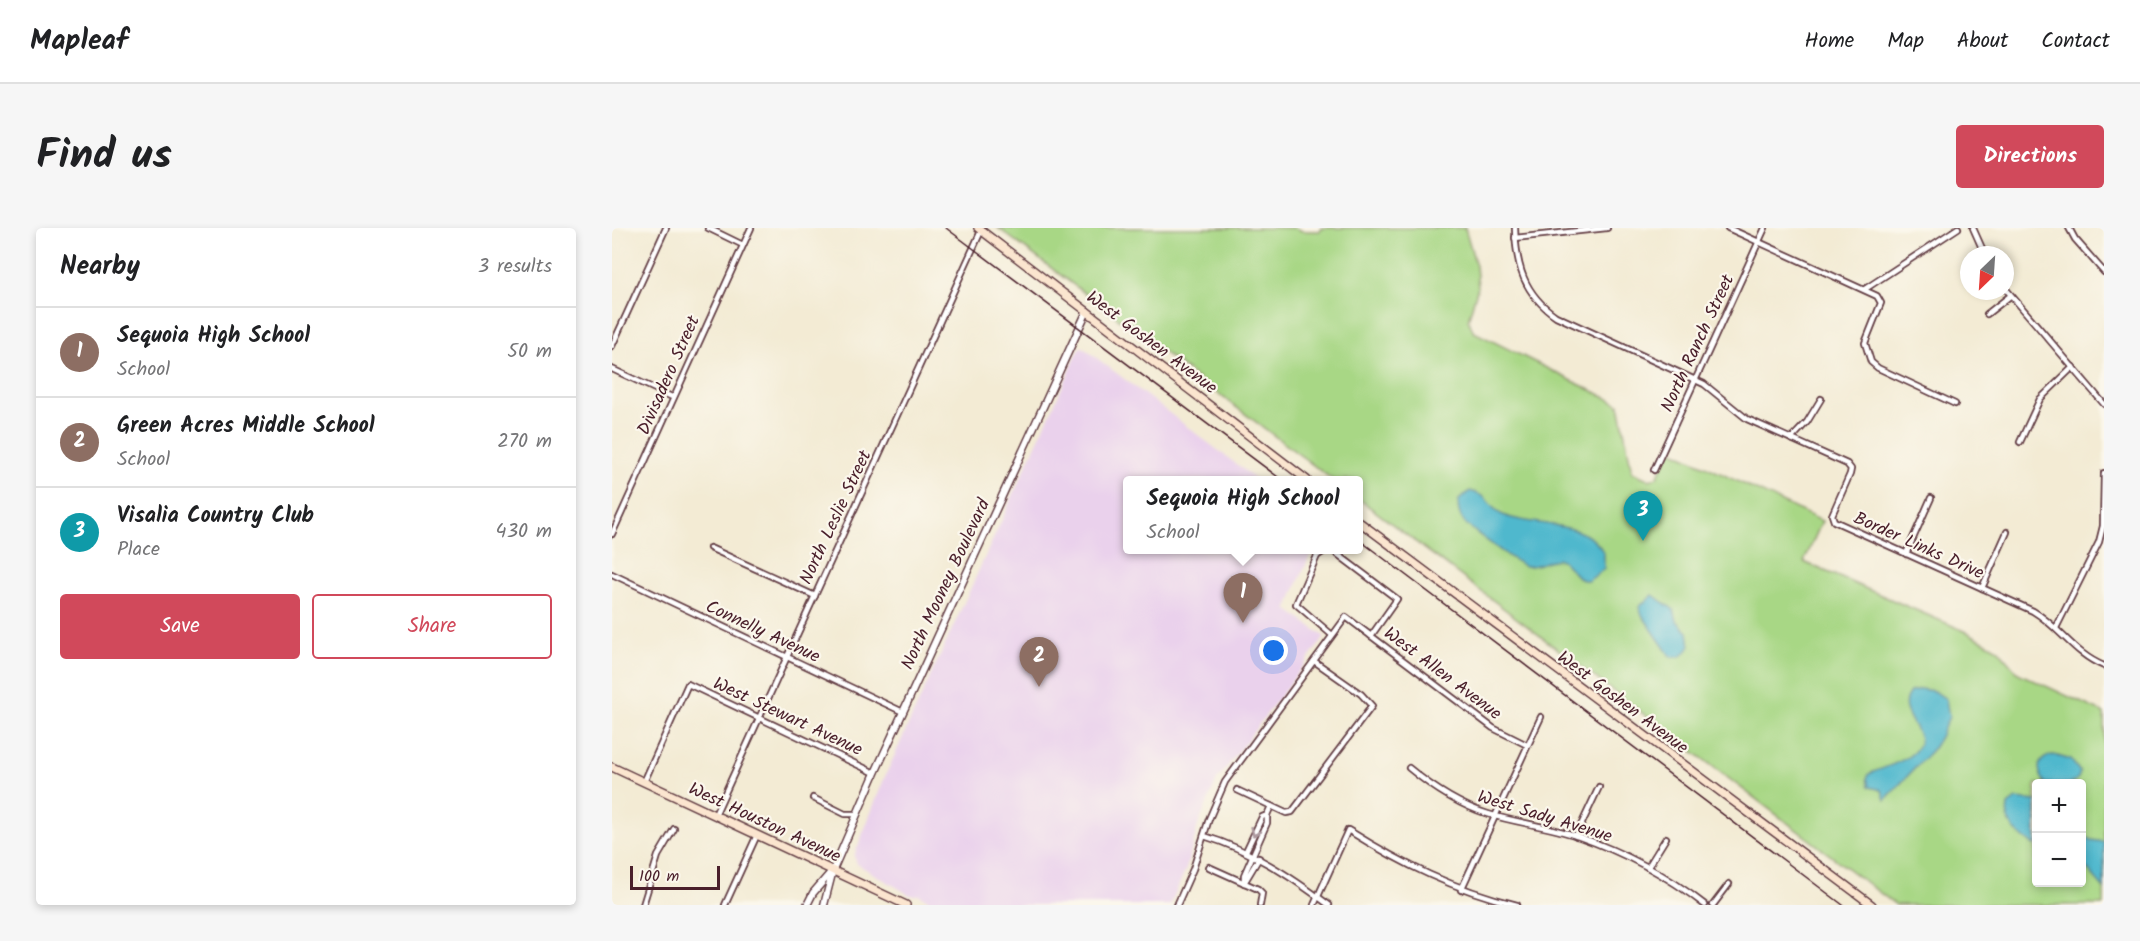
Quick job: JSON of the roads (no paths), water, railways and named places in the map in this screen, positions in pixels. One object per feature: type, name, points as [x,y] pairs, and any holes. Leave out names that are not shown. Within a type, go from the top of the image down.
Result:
[{"type":"main road","name":"West Goshen Avenue","points":[[979,229],[1302,476]]},
{"type":"main road","name":"West Goshen Avenue","points":[[1363,524],[1872,905]]},
{"type":"main road","name":"West Houston Avenue","points":[[612,767],[906,905]]},
{"type":"street","points":[[612,346],[666,228]]},
{"type":"street","points":[[708,228],[743,245]]},
{"type":"street","name":"Divisadero Street","points":[[612,534],[672,397],[751,228]]},
{"type":"street","name":"Border Links Drive","points":[[1515,228],[1518,268],[1523,282],[1544,307],[1556,316],[1695,380],[1747,419],[1847,464],[1851,469],[1832,515],[1834,521],[2033,611],[2056,628],[2073,648],[2104,666]]},
{"type":"street","points":[[1515,238],[1607,228]]},
{"type":"street","points":[[1728,228],[1877,296],[1881,303],[1865,343],[1871,362],[1878,368],[1955,404]]},
{"type":"street","name":"North Ranch Street","points":[[1654,470],[1765,228]]},
{"type":"street","points":[[1864,289],[1958,228]]},
{"type":"street","points":[[1973,228],[1981,246]]},
{"type":"street","points":[[2069,228],[2075,239],[2104,272]]},
{"type":"street","name":"North Leslie Street","points":[[715,816],[979,229]]},
{"type":"street","points":[[1987,314],[2005,300]]},
{"type":"street","points":[[2014,300],[2104,404]]},
{"type":"street","name":"North Mooney Boulevard","points":[[824,905],[833,870],[875,773],[1087,311]]},
{"type":"street","points":[[2020,442],[2040,399],[2073,367]]},
{"type":"street","points":[[612,369],[672,397]]},
{"type":"street","points":[[1791,439],[1807,422],[1821,399]]},
{"type":"street","points":[[2056,628],[2098,542],[2103,519],[2104,473]]},
{"type":"street","points":[[1906,554],[1931,498]]},
{"type":"street","points":[[1982,588],[2007,532]]},
{"type":"street","points":[[710,548],[814,596]]},
{"type":"street","points":[[1177,905],[1193,869],[1217,798],[1234,767],[1332,635],[1296,604],[1320,554]]},
{"type":"street","points":[[1338,554],[1397,599],[1371,636]]},
{"type":"street","name":"Connelly Avenue","points":[[612,574],[903,712]]},
{"type":"street","name":"West Allen Avenue","points":[[1332,635],[1346,617],[1493,728],[1527,745]]},
{"type":"street","points":[[1237,790],[1286,813],[1292,812],[1372,706],[1361,694],[1314,661]]},
{"type":"street","name":"West Stewart Avenue","points":[[644,783],[688,684],[875,773]]},
{"type":"street","points":[[1461,890],[1540,717]]},
{"type":"street","name":"West Sady Avenue","points":[[1409,768],[1445,794],[1467,806],[1496,816],[1576,836],[1648,867],[1705,905]]},
{"type":"street","points":[[1576,836],[1599,787]]},
{"type":"street","points":[[813,798],[845,814],[857,814]]},
{"type":"street","points":[[1244,883],[1246,870],[1267,823],[1267,815],[1271,806]]},
{"type":"street","points":[[1246,851],[1262,817],[1267,815]]},
{"type":"street","points":[[643,905],[658,856],[674,829]]},
{"type":"street","points":[[1314,905],[1348,830],[1398,861],[1461,890],[1518,905]]},
{"type":"street","points":[[725,905],[757,836]]},
{"type":"street","points":[[1204,836],[1259,858],[1329,905]]},
{"type":"street","points":[[1648,867],[1666,838]]},
{"type":"street","points":[[1244,883],[1259,858]]},
{"type":"street","points":[[1209,867],[1262,893],[1260,905]]},
{"type":"street","name":"North Mooney Boulevard","points":[[807,905],[813,893],[833,870]]},
{"type":"street","points":[[1246,870],[1252,873]]},
{"type":"street","points":[[1713,905],[1729,884]]},
{"type":"water","points":[[1470,491],[1482,496],[1503,515],[1572,529],[1585,534],[1596,542],[1604,553],[1604,569],[1588,581],[1580,579],[1562,560],[1557,559],[1530,566],[1521,564],[1464,522],[1459,511],[1459,500]]},
{"type":"water","points":[[1653,595],[1674,610],[1677,621],[1688,632],[1690,646],[1679,656],[1670,656],[1642,615],[1639,607]]},
{"type":"water","points":[[1920,689],[1934,691],[1946,699],[1949,717],[1932,750],[1885,800],[1882,790],[1869,787],[1867,778],[1869,774],[1908,757],[1918,746],[1920,738],[1905,704],[1910,692]]},
{"type":"water","points":[[2054,755],[2071,760],[2080,772],[2078,777],[2076,779],[2043,779],[2039,765]]},
{"type":"water","points":[[2016,799],[2032,801],[2032,844],[2024,839],[2011,824],[2008,819],[2008,805]]},
{"type":"water","points":[[2086,837],[2104,842],[2104,889],[2086,868]]},
{"type":"railway","points":[[946,228],[1277,476]]},
{"type":"railway","points":[[1363,543],[1843,905]]},
{"type":"place","name":"Visalia Country Club","points":[[1643,541]]},
{"type":"place","name":"Sequoia High School","points":[[1243,623]]},
{"type":"place","name":"Green Acres Middle School","points":[[1039,687]]}]
